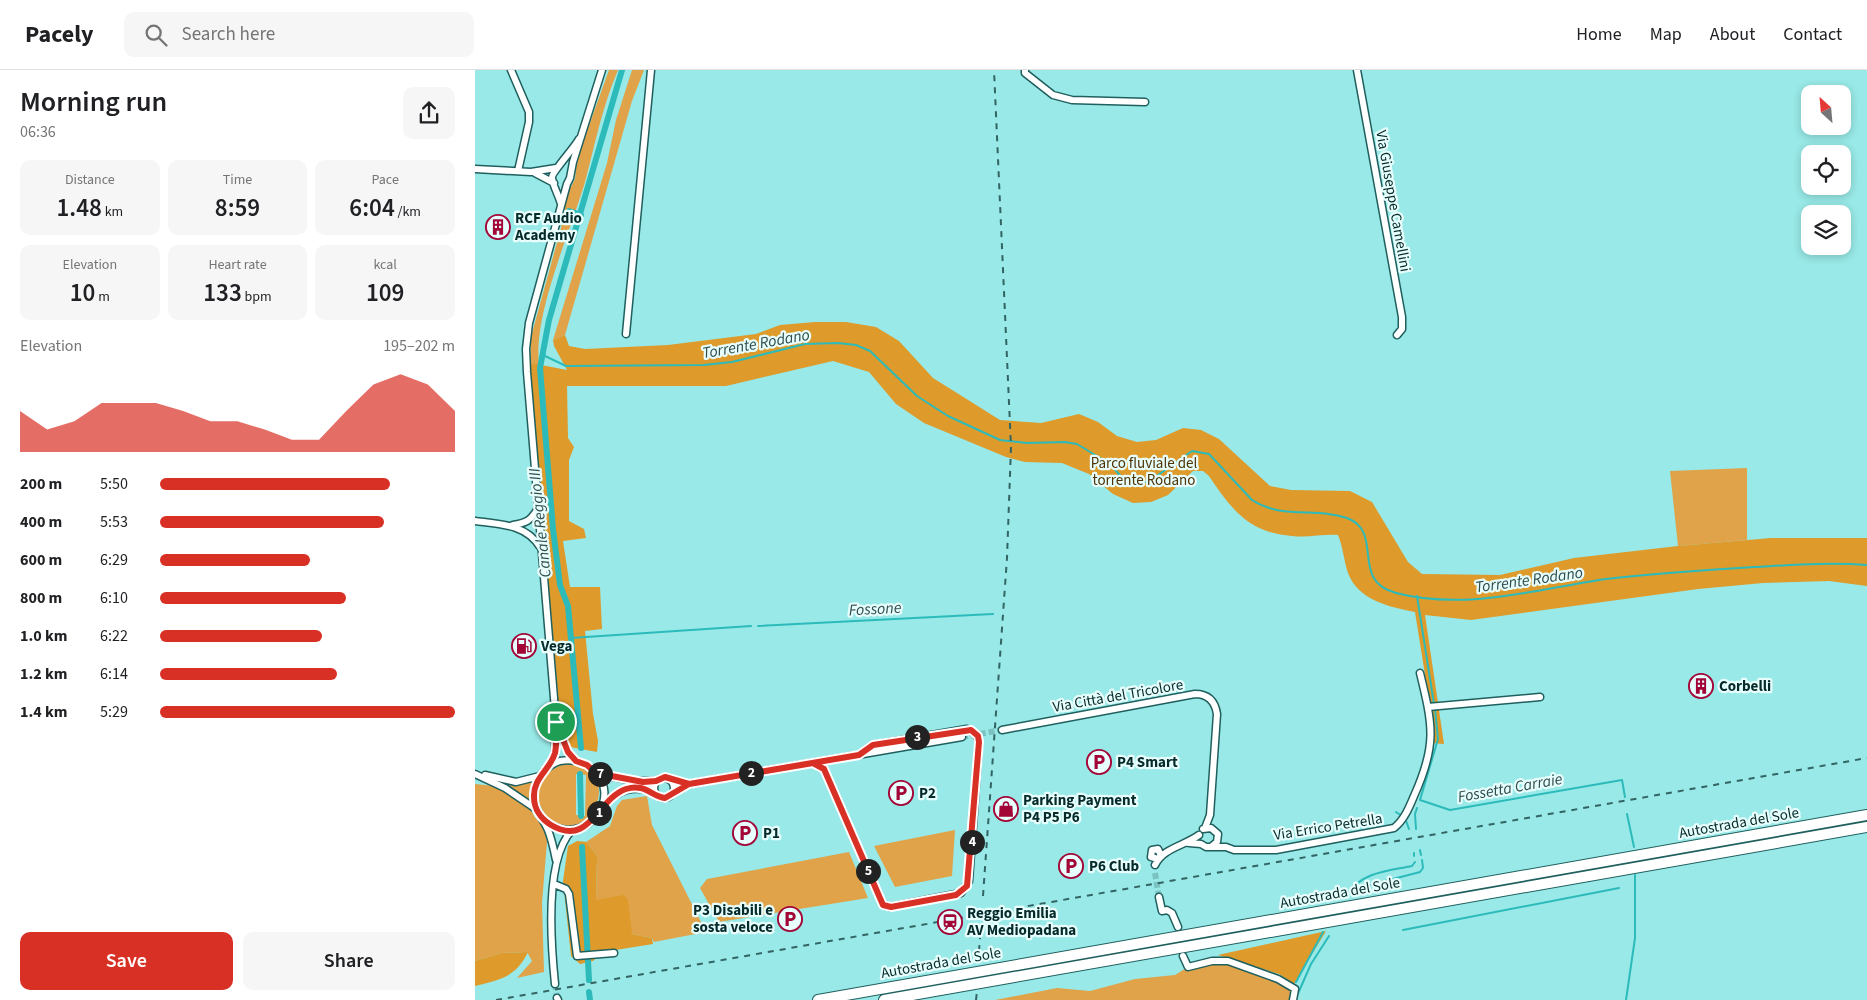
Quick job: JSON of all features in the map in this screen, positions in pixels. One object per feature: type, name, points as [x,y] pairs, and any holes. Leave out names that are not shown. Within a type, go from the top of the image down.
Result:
[{"type":"highway","name":"Autostrada del Sole","points":[[818,1000],[1867,815]]},
{"type":"highway","name":"Autostrada del Sole","points":[[884,1000],[1867,827]]},
{"type":"street","points":[[511,70],[529,112],[529,122],[518,171]]},
{"type":"street","points":[[536,809],[534,792],[539,776],[548,767],[555,754],[556,722],[537,509],[526,360],[527,336],[567,184],[571,178],[570,173],[601,70]]},
{"type":"street","points":[[626,334],[651,70]]},
{"type":"street","points":[[1025,70],[1025,73],[1053,95],[1073,100],[1145,102]]},
{"type":"street","name":"Via Giuseppe Camellini","points":[[1357,70],[1402,317],[1402,329],[1397,335]]},
{"type":"street","points":[[561,206],[551,175],[581,137]]},
{"type":"street","points":[[475,169],[531,172],[564,167],[570,173]]},
{"type":"street","points":[[531,172],[561,186],[567,184]]},
{"type":"street","points":[[526,524],[532,519],[537,509]]},
{"type":"street","points":[[475,521],[513,525],[526,524],[539,530]]},
{"type":"street","points":[[513,525],[535,539],[541,548]]},
{"type":"street","points":[[529,535],[539,530]]},
{"type":"street","name":"Via Errico Petrella","points":[[1226,847],[1235,850],[1280,849],[1394,828],[1407,812],[1427,768],[1432,734],[1420,673]]},
{"type":"street","name":"Via Città del Tricolore","points":[[1002,730],[1195,694],[1206,696],[1212,700],[1217,714],[1210,815]]},
{"type":"street","points":[[1428,707],[1541,696]]},
{"type":"street","points":[[556,722],[568,752],[576,761]]},
{"type":"street","points":[[813,763],[824,769],[883,905],[891,907],[961,893],[969,881],[979,742],[976,734],[967,729],[873,745],[859,755]]},
{"type":"street","points":[[544,820],[559,829],[572,830],[589,824],[610,798],[627,789],[641,788],[655,792],[665,798],[689,784],[962,737]]},
{"type":"street","points":[[548,767],[564,761],[576,761],[587,765],[596,773],[603,786],[603,806]]},
{"type":"street","points":[[475,773],[516,782],[539,776]]},
{"type":"street","points":[[475,773],[505,788],[536,809],[544,820],[553,842],[556,860]]},
{"type":"street","points":[[596,773],[633,781],[656,781],[665,777],[689,784]]},
{"type":"street","points":[[671,780],[675,786],[674,792]]},
{"type":"street","points":[[655,792],[656,781]]},
{"type":"street","points":[[1210,815],[1218,837],[1226,847]]},
{"type":"street","points":[[1155,873],[1157,858],[1169,850],[1189,843],[1199,835],[1205,828],[1210,815]]},
{"type":"street","points":[[1205,828],[1214,829]]},
{"type":"street","points":[[555,984],[551,928],[556,860],[562,842],[572,830]]},
{"type":"street","points":[[1199,835],[1201,844]]},
{"type":"street","points":[[1212,846],[1218,837]]},
{"type":"street","points":[[1189,843],[1201,844],[1206,847],[1226,847]]},
{"type":"street","points":[[554,884],[566,889],[569,894],[575,953],[581,958],[613,953]]},
{"type":"street","points":[[1159,897],[1161,911],[1167,910],[1173,913],[1178,927]]},
{"type":"street","points":[[1183,956],[1188,967],[1223,960],[1278,978],[1295,989],[1293,1000]]},
{"type":"shaded area","points":[[609,70],[618,70],[603,112],[585,182],[547,298],[539,345],[539,365],[530,365],[531,337],[564,217],[566,196],[575,179],[577,159]]},
{"type":"shaded area","points":[[632,70],[644,70],[632,101],[565,335],[553,340],[607,163],[616,120]]},
{"type":"shaded area","points":[[1747,468],[1747,540],[1678,546],[1670,471]]},
{"type":"shaded area","points":[[565,764],[585,768],[596,777],[599,791],[596,805],[589,818],[577,825],[563,826],[548,817],[542,810],[539,802],[538,793],[544,778],[557,767]],"holes":[[[576,774],[586,775],[585,816],[576,815]]]},
{"type":"shaded area","points":[[532,782],[530,802],[526,799],[534,816],[545,829],[547,842],[542,903],[544,972],[517,978],[532,961],[527,952],[502,953],[475,961],[475,784],[512,788],[509,785]]},
{"type":"shaded area","points":[[647,796],[652,825],[706,932],[654,942],[652,938],[632,934],[596,900],[597,856],[586,842],[610,826],[617,806],[622,800]]},
{"type":"shaded area","points":[[955,830],[952,876],[895,887],[874,846]]},
{"type":"shaded area","points":[[849,852],[868,898],[719,922],[700,888],[707,879]]},
{"type":"shaded area","points":[[1218,960],[1292,986],[1293,1000],[995,1000],[1057,988],[1090,991],[1135,979],[1175,975],[1188,967]]},
{"type":"green space","name":"Parco fluviale del torrente Rodano","points":[[846,322],[876,327],[899,341],[933,378],[1000,420],[1041,423],[1079,414],[1098,422],[1117,436],[1137,442],[1156,440],[1183,428],[1201,430],[1219,439],[1270,486],[1291,490],[1350,491],[1372,502],[1408,562],[1422,574],[1500,575],[1574,558],[1771,538],[1867,538],[1867,586],[1829,581],[1763,583],[1698,589],[1471,620],[1425,615],[1444,744],[1432,743],[1430,706],[1415,612],[1385,605],[1375,601],[1359,590],[1348,573],[1338,535],[1298,536],[1277,534],[1264,530],[1234,509],[1203,471],[1193,471],[1168,495],[1151,502],[1133,503],[1113,494],[1089,474],[1062,463],[1025,462],[1006,457],[924,423],[896,404],[869,372],[833,361],[726,386],[567,386],[568,438],[574,447],[569,460],[569,521],[584,529],[586,538],[563,541],[570,587],[600,587],[602,629],[585,631],[593,714],[598,741],[597,752],[570,747],[560,720],[530,365],[536,364],[567,370],[554,346],[553,340],[565,335],[569,346],[585,349],[668,345],[756,334],[780,325]]},
{"type":"green space","points":[[577,841],[586,842],[597,856],[596,900],[624,895],[628,900],[632,934],[652,938],[653,944],[603,952],[593,961],[580,964],[571,956],[563,881],[568,846]]},
{"type":"green space","points":[[1326,931],[1294,984],[1279,974],[1218,955]]},
{"type":"green space","points":[[528,952],[513,972],[492,982],[475,986],[475,961],[502,953]]},
{"type":"waterway","name":"Canale Reggio III","points":[[581,748],[568,606],[560,585],[553,529],[540,368],[549,320],[622,70]]},
{"type":"waterway","points":[[569,211],[581,215]]},
{"type":"waterway","name":"Torrente Rodano","points":[[543,355],[566,366],[704,365],[732,362],[805,344],[838,343],[856,345],[870,351],[917,396],[948,416],[1000,440],[1027,443],[1065,442],[1077,444],[1110,464],[1126,482],[1139,484],[1151,480],[1192,451],[1209,454],[1252,500],[1264,506],[1287,512],[1335,515],[1347,518],[1358,525],[1364,534],[1370,568],[1374,578],[1382,587],[1396,593],[1422,598],[1475,599],[1528,593],[1606,579],[1680,572],[1810,564],[1867,565]]},
{"type":"waterway","name":"Fossetta Carraie","points":[[1417,596],[1434,704]]},
{"type":"waterway","name":"Fossone","points":[[758,626],[993,614]]},
{"type":"waterway","name":"Fossone","points":[[571,638],[751,626]]},
{"type":"waterway","name":"Fossetta Carraie","points":[[1435,709],[1438,739],[1420,800],[1450,810],[1622,780],[1625,797]]},
{"type":"waterway","name":"Canale Reggio III","points":[[580,774],[581,816]]},
{"type":"waterway","points":[[1416,829],[1415,814],[1417,808]]},
{"type":"waterway","points":[[1396,812],[1402,816]]},
{"type":"waterway","name":"Fossetta Carraie","points":[[1627,814],[1634,847]]},
{"type":"waterway","points":[[1405,818],[1409,829]]},
{"type":"waterway","name":"Canale Reggio III","points":[[582,847],[589,980]]},
{"type":"waterway","points":[[1420,850],[1421,855]]},
{"type":"waterway","points":[[1362,891],[1370,885],[1420,872],[1423,868],[1422,860]]},
{"type":"waterway","points":[[1346,895],[1352,887],[1367,877],[1384,871],[1412,866],[1415,862]]},
{"type":"waterway","name":"Fossetta Carraie","points":[[1626,1000],[1635,938],[1635,875]]},
{"type":"waterway","points":[[1403,930],[1619,888]]},
{"type":"waterway","points":[[1296,982],[1323,932]]},
{"type":"waterway","points":[[1296,998],[1311,964],[1329,936]]},
{"type":"waterway","name":"Canale Reggio III","points":[[589,992],[590,1000]]},
{"type":"tunnel","points":[[962,737],[1002,730]]},
{"type":"tunnel","points":[[1155,873],[1159,897]]},
{"type":"tunnel","points":[[555,984],[557,998]]},
{"type":"railway","points":[[983,896],[1007,558],[1011,447],[994,70]]},
{"type":"railway","points":[[496,1000],[1867,758]]},
{"type":"railway","points":[[978,963],[980,938]]},
{"type":"railway","points":[[976,1000],[977,991]]},
{"type":"place","name":"RCF Audio Academy","points":[[498,227]]},
{"type":"place","name":"Vega","points":[[524,646]]},
{"type":"place","name":"Corbelli","points":[[1701,686]]},
{"type":"place","name":"P4 Smart","points":[[1099,762]]},
{"type":"place","name":"P2","points":[[901,793]]},
{"type":"place","name":"Parking Payment P4 P5 P6","points":[[1006,809]]},
{"type":"place","name":"P1","points":[[745,833]]},
{"type":"place","name":"P6 Club","points":[[1071,866]]},
{"type":"place","name":"P3 Disabili e sosta veloce","points":[[790,919]]},
{"type":"place","name":"Reggio Emilia AV Mediopadana","points":[[950,922]]},
{"type":"route","points":[[556,722],[555,754],[548,767],[539,776],[535,786],[534,798],[536,809],[544,820],[554,827],[565,830],[578,829],[589,824],[610,798],[618,792],[627,789],[641,788],[655,792],[659,797],[665,798],[689,784],[859,755],[873,745],[967,729],[974,731],[978,736],[979,742],[969,881],[964,890],[956,895],[891,907],[883,905],[844,812],[824,769],[818,764],[813,763],[689,784],[665,777],[656,781],[633,781],[596,773],[587,765],[576,761],[568,752],[559,734],[556,722]]}]
